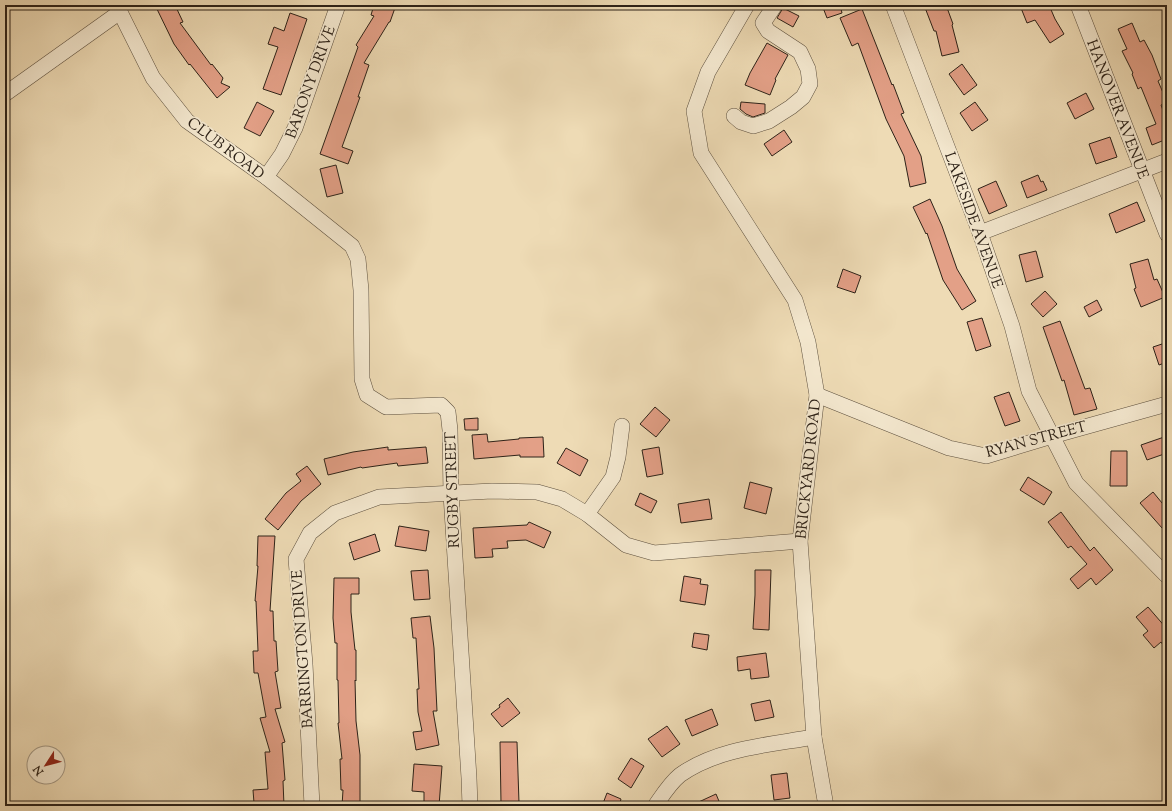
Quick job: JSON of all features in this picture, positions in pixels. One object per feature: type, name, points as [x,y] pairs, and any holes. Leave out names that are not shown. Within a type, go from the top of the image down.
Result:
[{"type":"street","name":"BARONY DRIVE","points":[[266,177],[282,154],[295,128],[338,5]]},
{"type":"street","name":"BRICKYARD ROAD","points":[[747,5],[708,72],[694,111],[701,153],[795,300],[808,342],[817,396],[800,541],[814,737],[826,806]]},
{"type":"street","points":[[734,116],[741,122],[753,126],[768,121],[791,107],[803,97],[810,84],[808,69],[800,52],[768,31],[764,23],[775,5]]},
{"type":"street","name":"LAKESIDE AVENUE","points":[[892,5],[980,233],[1012,326],[1028,391],[1076,483],[1167,576]]},
{"type":"street","name":"HANOVER AVENUE","points":[[1078,5],[1167,234]]},
{"type":"street","name":"CLUB ROAD","points":[[119,9],[153,78],[187,121],[266,177],[352,246]]},
{"type":"street","points":[[5,94],[119,9]]},
{"type":"street","points":[[980,233],[1167,161]]},
{"type":"street","name":"RUGBY STREET","points":[[352,246],[358,259],[361,290],[362,379],[367,395],[386,407],[441,405],[448,412],[450,430],[451,494],[470,806]]},
{"type":"street","name":"RYAN STREET","points":[[817,396],[949,448],[986,456],[1167,404]]},
{"type":"street","points":[[587,514],[613,477],[618,457],[622,426]]},
{"type":"street","name":"BARRINGTON DRIVE","points":[[312,806],[305,664],[296,559],[310,532],[334,513],[379,497],[492,491],[537,492],[562,499],[587,514],[626,545],[654,553],[800,541]]},
{"type":"street","points":[[655,806],[679,776],[706,761],[735,751],[814,737]]},
{"type":"building","points":[[155,5],[175,5],[183,22],[180,23],[211,65],[212,64],[223,78],[221,83],[230,87],[217,98],[190,64],[189,65],[174,44]]},
{"type":"building","points":[[374,5],[396,5],[390,22],[364,63],[369,65],[358,97],[360,97],[342,147],[353,151],[348,164],[320,154],[358,47],[356,45],[374,16],[371,15]]},
{"type":"building","points":[[822,5],[840,5],[842,13],[827,18]]},
{"type":"building","points":[[924,5],[946,5],[953,24],[959,52],[942,56],[936,31],[934,31]]},
{"type":"building","points":[[1029,5],[1049,5],[1064,34],[1050,43],[1035,20],[1027,23],[1021,8]]},
{"type":"building","points":[[783,8],[799,16],[793,27],[777,18]]},
{"type":"building","points":[[862,9],[904,113],[901,114],[921,156],[926,183],[910,187],[904,156],[886,119],[858,43],[852,46],[840,18]]},
{"type":"building","points":[[290,13],[307,19],[281,95],[263,89],[278,47],[268,44],[274,27],[284,31]]},
{"type":"building","points":[[1132,23],[1140,42],[1144,40],[1152,55],[1161,79],[1158,81],[1167,102],[1161,105],[1167,121],[1167,139],[1152,145],[1146,128],[1156,124],[1141,87],[1138,89],[1132,74],[1133,73],[1122,51],[1127,49],[1118,29]]},
{"type":"building","points":[[767,43],[788,55],[775,79],[776,80],[770,95],[745,85]]},
{"type":"building","points":[[962,64],[977,85],[964,95],[949,74]]},
{"type":"building","points":[[1086,93],[1094,109],[1075,119],[1067,103]]},
{"type":"building","points":[[257,102],[274,111],[260,136],[244,128]]},
{"type":"building","points":[[741,102],[765,104],[765,113],[753,117],[746,114],[740,109]]},
{"type":"building","points":[[975,102],[988,120],[972,131],[960,113]]},
{"type":"building","points":[[784,130],[792,142],[772,156],[764,144]]},
{"type":"building","points":[[1110,137],[1117,157],[1096,164],[1089,144]]},
{"type":"building","points":[[336,165],[343,193],[327,197],[320,169]]},
{"type":"building","points":[[1038,175],[1041,182],[1043,181],[1047,190],[1027,198],[1021,182]]},
{"type":"building","points":[[996,181],[1007,206],[989,214],[978,189]]},
{"type":"building","points":[[930,199],[942,226],[957,269],[976,301],[962,310],[943,280],[927,233],[926,234],[913,207]]},
{"type":"building","points":[[1137,202],[1145,221],[1116,233],[1109,214]]},
{"type":"building","points":[[1036,251],[1043,277],[1026,282],[1019,255]]},
{"type":"building","points":[[1148,259],[1154,280],[1157,279],[1165,297],[1141,307],[1134,289],[1136,288],[1130,264]]},
{"type":"building","points":[[843,269],[861,276],[855,293],[837,287]]},
{"type":"building","points":[[1045,291],[1057,304],[1043,317],[1031,304]]},
{"type":"building","points":[[1097,300],[1102,310],[1089,317],[1084,307]]},
{"type":"building","points":[[982,318],[991,346],[976,351],[967,322]]},
{"type":"building","points":[[1060,321],[1085,389],[1090,388],[1097,409],[1074,415],[1064,380],[1062,381],[1043,327]]},
{"type":"building","points":[[1165,343],[1167,349],[1167,362],[1159,365],[1153,347]]},
{"type":"building","points":[[1009,392],[1020,421],[1005,426],[994,397]]},
{"type":"building","points":[[655,407],[670,420],[656,437],[640,424]]},
{"type":"building","points":[[478,418],[478,430],[465,430],[464,419]]},
{"type":"building","points":[[487,434],[488,442],[543,437],[544,457],[520,457],[520,455],[474,459],[472,435]]},
{"type":"building","points":[[1167,436],[1167,453],[1147,460],[1141,445]]},
{"type":"building","points":[[388,447],[388,450],[426,447],[428,463],[398,466],[397,463],[361,467],[328,475],[324,459],[353,452]]},
{"type":"building","points":[[659,447],[663,474],[647,477],[642,450]]},
{"type":"building","points":[[566,448],[588,460],[580,476],[557,463]]},
{"type":"building","points":[[1111,451],[1127,451],[1127,486],[1110,486]]},
{"type":"building","points":[[307,466],[321,484],[301,501],[278,530],[265,519],[286,493],[301,481],[296,474]]},
{"type":"building","points":[[1028,477],[1052,492],[1044,505],[1020,490]]},
{"type":"building","points":[[750,482],[772,488],[766,514],[744,508]]},
{"type":"building","points":[[1153,492],[1167,509],[1167,524],[1162,528],[1140,503]]},
{"type":"building","points":[[640,493],[657,501],[651,513],[635,505]]},
{"type":"building","points":[[709,499],[712,519],[681,523],[678,504]]},
{"type":"building","points":[[1061,512],[1090,551],[1094,547],[1113,570],[1096,585],[1091,578],[1078,589],[1070,579],[1087,564],[1071,546],[1068,548],[1048,522]]},
{"type":"building","points":[[529,522],[551,532],[544,548],[526,540],[507,541],[508,548],[492,549],[493,557],[475,558],[473,528],[527,525]]},
{"type":"building","points":[[399,526],[429,531],[426,551],[395,546]]},
{"type":"building","points":[[375,534],[380,551],[354,560],[349,543]]},
{"type":"building","points":[[258,536],[275,536],[270,611],[273,611],[274,641],[276,641],[278,671],[275,672],[281,708],[275,709],[285,742],[282,743],[285,780],[283,781],[284,806],[267,806],[266,803],[254,803],[253,790],[268,789],[265,752],[270,752],[260,718],[266,717],[258,673],[254,673],[253,651],[258,651],[255,601],[258,566]]},
{"type":"building","points":[[428,570],[430,599],[414,600],[411,571]]},
{"type":"building","points":[[755,570],[771,570],[769,630],[753,629]]},
{"type":"building","points":[[684,576],[701,579],[700,584],[708,585],[705,605],[680,601]]},
{"type":"building","points":[[334,578],[359,578],[359,594],[351,594],[351,612],[356,650],[356,721],[360,755],[360,806],[342,806],[343,790],[341,790],[340,759],[342,759],[338,723],[337,643],[335,643],[333,618]]},
{"type":"building","points":[[1148,607],[1167,629],[1167,651],[1161,642],[1154,648],[1143,635],[1148,631],[1136,617]]},
{"type":"building","points":[[430,616],[434,648],[437,711],[433,711],[439,745],[416,750],[413,732],[422,731],[418,712],[417,689],[419,689],[416,638],[413,638],[411,618]]},
{"type":"building","points":[[694,633],[709,635],[707,650],[692,647]]},
{"type":"building","points":[[766,653],[769,677],[751,679],[750,669],[738,671],[737,657]]},
{"type":"building","points":[[508,698],[520,713],[502,727],[491,714]]},
{"type":"building","points":[[770,700],[774,717],[755,721],[751,704]]},
{"type":"building","points":[[712,709],[718,725],[692,736],[685,720]]},
{"type":"building","points":[[667,726],[680,744],[662,757],[648,739]]},
{"type":"building","points":[[500,742],[517,742],[519,803],[501,803]]},
{"type":"building","points":[[631,758],[644,766],[631,788],[618,779]]},
{"type":"building","points":[[414,764],[442,766],[439,806],[424,806],[424,792],[412,791]]},
{"type":"building","points":[[787,773],[790,798],[774,800],[771,775]]},
{"type":"building","points":[[607,793],[621,799],[619,806],[602,806]]},
{"type":"building","points":[[716,794],[721,806],[690,806]]}]
